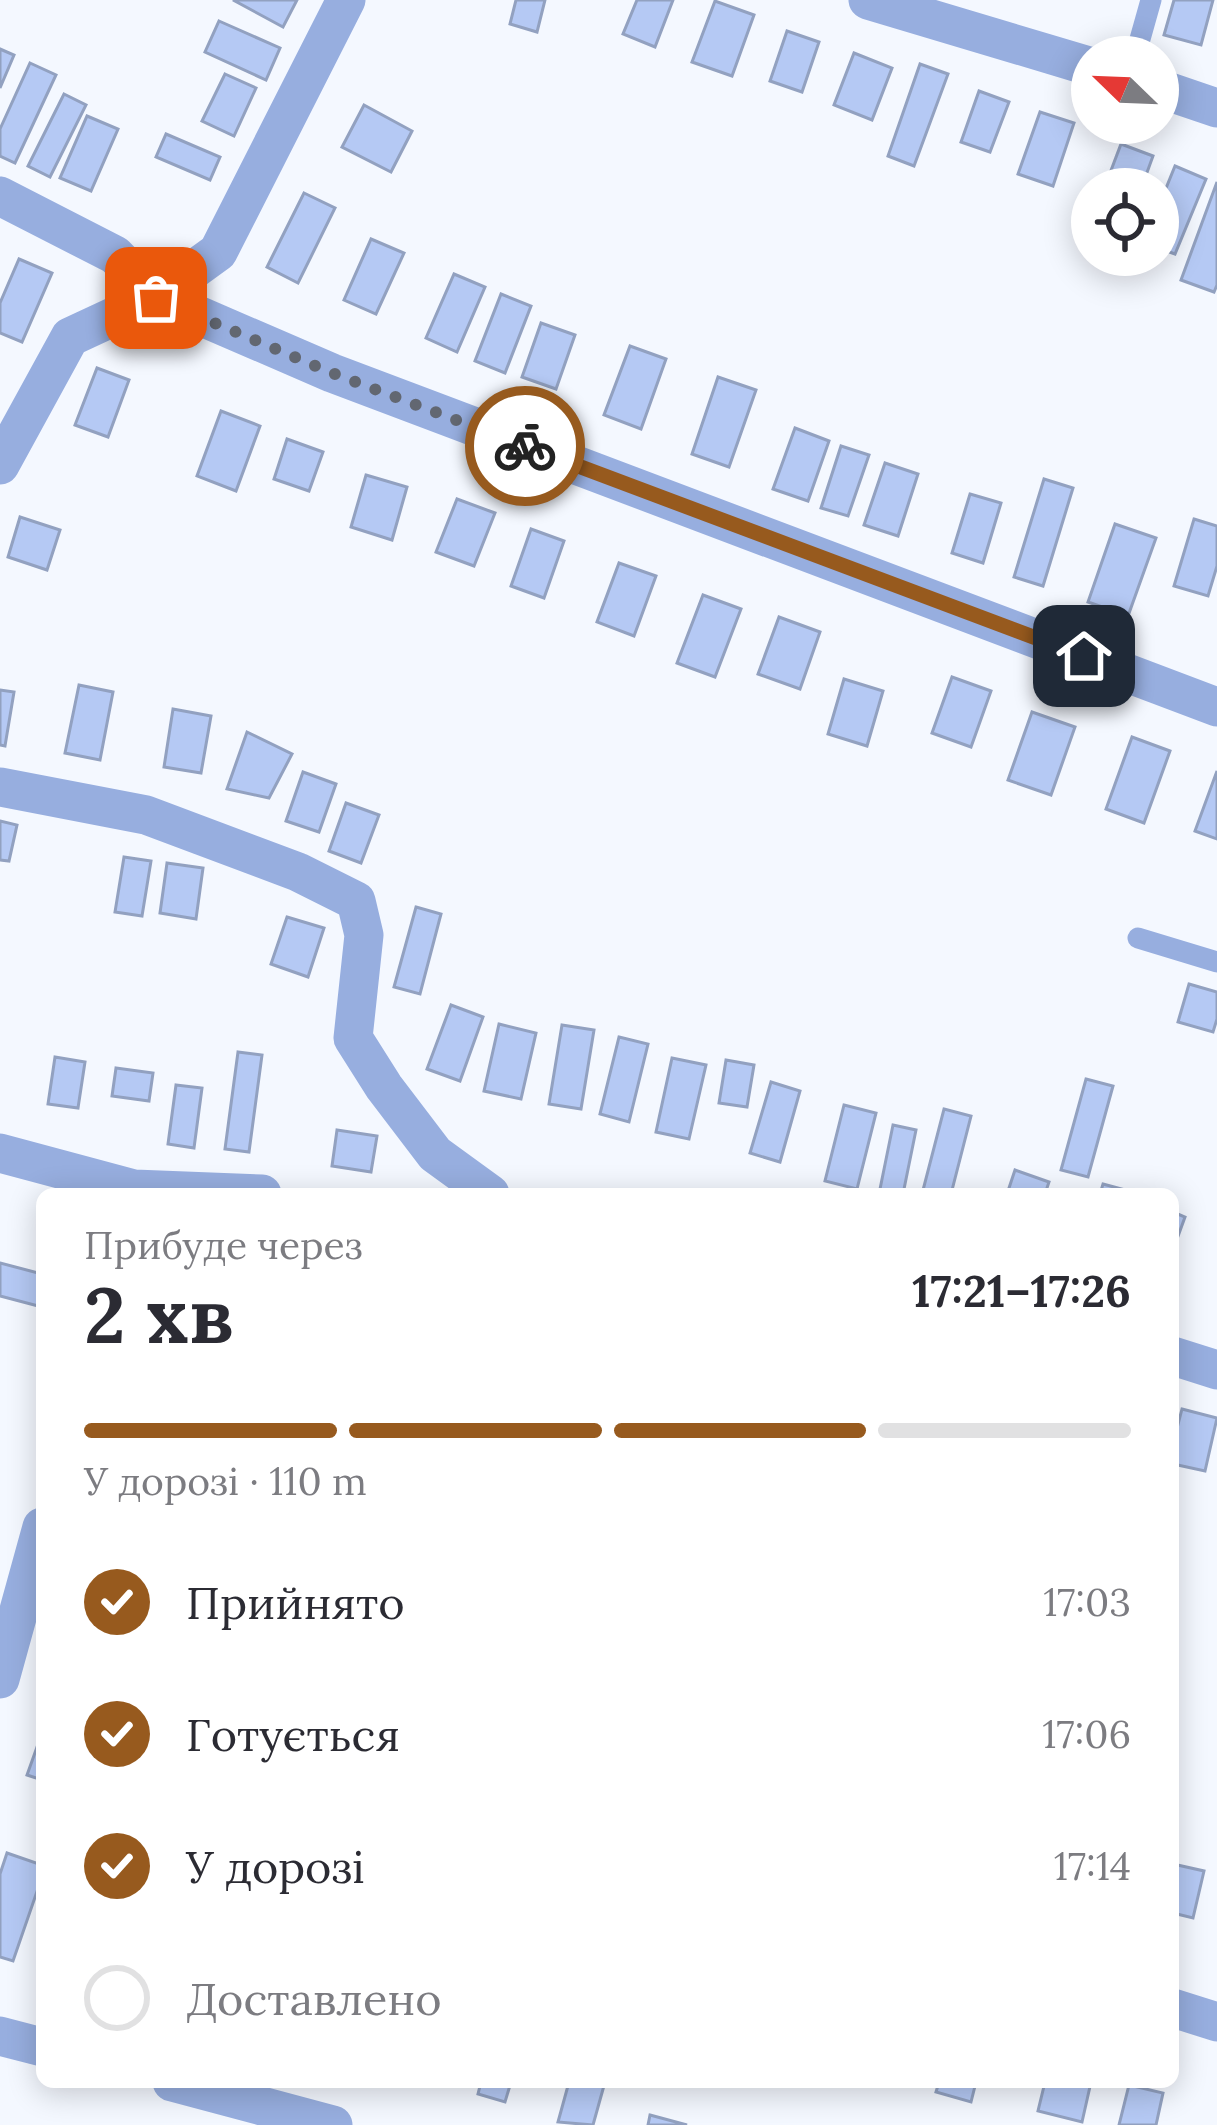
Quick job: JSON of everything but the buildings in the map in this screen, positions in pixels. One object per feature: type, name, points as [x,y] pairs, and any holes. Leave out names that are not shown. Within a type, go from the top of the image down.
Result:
[{"type":"street","points":[[0,465],[70,337],[156,298],[218,253],[346,0]]},
{"type":"street","points":[[868,0],[1071,61]]},
{"type":"street","points":[[1179,95],[1217,108]]},
{"type":"street","points":[[0,196],[116,255],[156,298],[332,373],[1217,706]]},
{"type":"street","points":[[0,788],[146,815],[298,872],[356,901],[364,935],[353,1038],[435,1154],[482,1188]]},
{"type":"street","points":[[0,1153],[122,1188]]},
{"type":"street","points":[[1179,1358],[1217,1370]]},
{"type":"street","points":[[17,1659],[36,1559]]},
{"type":"street","points":[[1179,2010],[1217,2022]]},
{"type":"street","points":[[0,2036],[36,2045]]},
{"type":"street","points":[[194,2088],[333,2125]]},
{"type":"lane","points":[[1141,36],[1151,0]]},
{"type":"lane","points":[[1138,938],[1217,962]]},
{"type":"way so far","points":[[156,298],[332,373],[525,446]]},
{"type":"route","points":[[525,446],[1084,656]]}]
